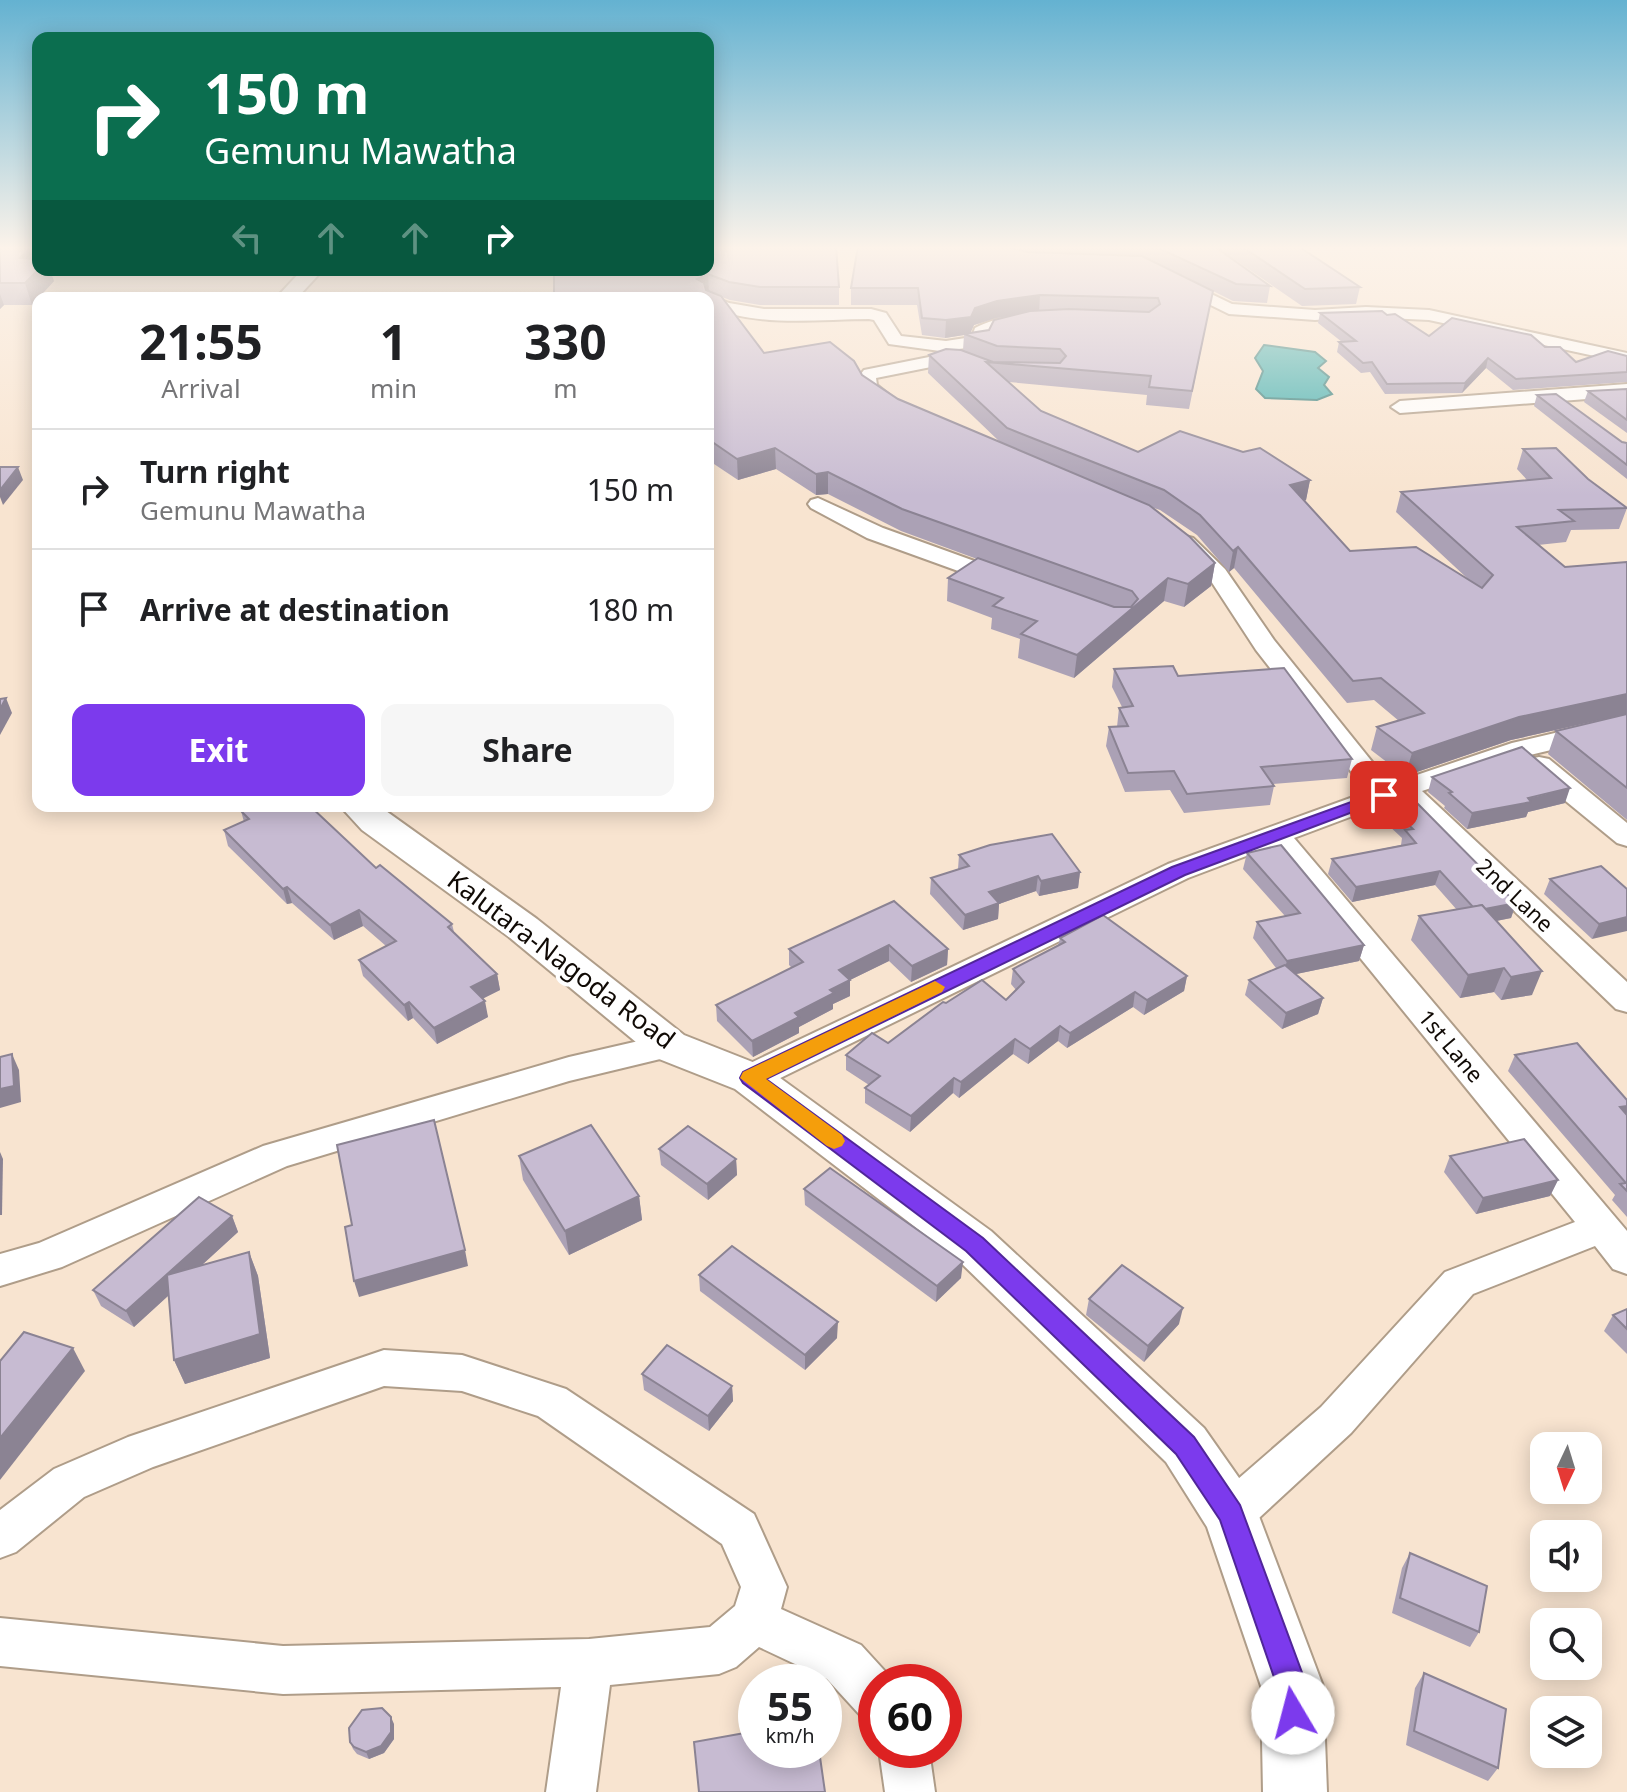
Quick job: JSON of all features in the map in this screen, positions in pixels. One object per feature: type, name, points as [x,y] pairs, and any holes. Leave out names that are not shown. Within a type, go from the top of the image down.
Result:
[{"type":"main road","name":"Kalutara-Nagoda Road","points":[[364,812],[523,928],[669,1046],[750,1078],[974,1245],[1185,1445],[1231,1514],[1292,1686],[1295,1792]]},
{"type":"street","points":[[888,330],[895,340],[951,355]]},
{"type":"street","points":[[905,413],[869,388],[865,380],[870,374],[951,355],[981,341],[981,332],[985,330]]},
{"type":"street","points":[[1496,330],[1627,358]]},
{"type":"street","points":[[1400,407],[1627,390]]},
{"type":"street","points":[[1558,395],[1581,412]]},
{"type":"street","points":[[818,504],[875,533],[1019,585]]},
{"type":"street","name":"2nd Lane","points":[[1165,527],[1217,574],[1265,645],[1393,792],[1627,1001]]},
{"type":"street","points":[[750,1078],[1178,871],[1521,749],[1627,724]]},
{"type":"street","points":[[1521,749],[1627,837]]},
{"type":"street","name":"1st Lane","points":[[1275,834],[1627,1258]]},
{"type":"street","points":[[0,1270],[48,1256],[276,1156],[569,1069],[669,1046]]},
{"type":"street","points":[[1231,1514],[1336,1420],[1459,1283],[1602,1227]]},
{"type":"street","points":[[0,1537],[69,1483],[143,1451],[384,1368],[462,1373],[551,1402],[738,1529],[764,1587],[754,1621],[719,1650],[589,1663],[283,1670],[0,1642]]},
{"type":"street","points":[[754,1621],[844,1662],[858,1677]]},
{"type":"street","points":[[571,1792],[589,1663]]},
{"type":"street","points":[[907,1768],[910,1792]]},
{"type":"water","points":[[1264,345],[1315,352],[1326,361],[1318,368],[1329,377],[1324,385],[1332,394],[1317,400],[1265,398],[1256,389],[1263,371],[1255,358]]},
{"type":"building","points":[[714,330],[746,330],[764,353],[830,342],[854,361],[862,375],[898,399],[1149,505],[1190,537],[1215,563],[1188,584],[1168,578],[1077,655],[1021,634],[1037,621],[993,606],[1003,598],[948,578],[978,558],[1114,607],[1131,607],[1138,599],[1132,591],[902,509],[828,472],[816,474],[775,448],[737,459],[714,443]]},
{"type":"building","points":[[989,330],[1205,330],[1192,391],[1149,387],[1151,376],[986,362],[1041,411],[1138,452],[1180,431],[1243,452],[1260,448],[1310,480],[1290,485],[1350,551],[1416,547],[1482,588],[1493,575],[1401,492],[1551,478],[1523,449],[1556,448],[1588,479],[1627,508],[1559,510],[1574,521],[1517,527],[1565,567],[1627,562],[1627,694],[1519,717],[1412,753],[1377,727],[1424,713],[1381,678],[1353,681],[1238,547],[1233,551],[1200,515],[1164,490],[1007,428],[929,355],[946,349],[961,350],[993,362],[1060,363],[1066,356],[1060,349],[997,346],[964,334]]},
{"type":"building","points":[[1341,330],[1419,330],[1429,336],[1437,330],[1506,330],[1531,335],[1545,347],[1560,347],[1576,362],[1608,351],[1627,356],[1627,372],[1516,379],[1488,358],[1465,383],[1387,384],[1372,362],[1363,363],[1339,342],[1356,341]]},
{"type":"building","points":[[1627,389],[1627,420],[1588,391]]},
{"type":"building","points":[[1556,394],[1627,443],[1627,465],[1537,395]]},
{"type":"building","points":[[0,467],[18,467],[0,490]]},
{"type":"building","points":[[1173,666],[1178,676],[1284,668],[1352,759],[1261,767],[1274,786],[1187,794],[1174,771],[1128,773],[1109,727],[1128,726],[1119,708],[1133,706],[1114,669]]},
{"type":"building","points":[[1627,714],[1627,788],[1556,731]]},
{"type":"building","points":[[1522,747],[1570,788],[1528,798],[1531,802],[1472,813],[1432,777]]},
{"type":"building","points":[[1416,802],[1516,903],[1485,909],[1482,905],[1473,907],[1440,871],[1356,887],[1332,859],[1416,843],[1405,830],[1413,829],[1391,809]]},
{"type":"building","points":[[242,812],[316,812],[376,868],[380,865],[452,924],[448,927],[497,974],[471,987],[485,1001],[434,1028],[409,1002],[404,1005],[359,960],[396,941],[359,910],[330,925],[287,887],[283,889],[224,830],[249,819]]},
{"type":"building","points":[[1052,834],[1080,872],[1041,881],[1038,876],[989,892],[999,903],[965,915],[931,878],[969,866],[959,855],[990,845]]},
{"type":"building","points":[[1281,845],[1364,945],[1287,961],[1257,922],[1300,913],[1247,853]]},
{"type":"building","points":[[1601,866],[1627,889],[1627,917],[1599,924],[1550,879]]},
{"type":"building","points":[[894,901],[948,949],[912,966],[889,945],[839,970],[850,980],[830,990],[834,993],[795,1013],[799,1017],[752,1041],[716,1005],[803,962],[789,949]]},
{"type":"building","points":[[1482,905],[1542,971],[1511,977],[1504,968],[1468,975],[1419,916]]},
{"type":"building","points":[[1103,915],[1187,976],[1147,1000],[1135,992],[1070,1033],[1060,1026],[1030,1049],[1015,1039],[961,1082],[954,1078],[911,1116],[865,1088],[880,1076],[846,1055],[872,1033],[888,1043],[943,1002],[982,980],[1006,1000],[1024,982],[1013,969],[1065,942],[1060,938]]},
{"type":"building","points":[[1285,965],[1323,998],[1286,1013],[1249,980]]},
{"type":"building","points":[[1577,1043],[1627,1100],[1627,1106],[1620,1107],[1627,1115],[1627,1191],[1620,1184],[1626,1183],[1515,1055]]},
{"type":"building","points":[[12,1054],[14,1086],[0,1089],[0,1057]]},
{"type":"building","points":[[434,1120],[465,1250],[354,1281],[345,1227],[352,1225],[337,1145]]},
{"type":"building","points":[[591,1125],[639,1196],[565,1231],[519,1156]]},
{"type":"building","points":[[688,1126],[736,1159],[707,1184],[659,1149]]},
{"type":"building","points":[[1524,1139],[1558,1180],[1483,1198],[1450,1156]]},
{"type":"building","points":[[830,1168],[963,1262],[937,1286],[804,1189]]},
{"type":"building","points":[[199,1197],[232,1216],[126,1311],[93,1290]]},
{"type":"building","points":[[732,1246],[838,1322],[805,1355],[699,1275]]},
{"type":"building","points":[[249,1252],[260,1334],[174,1360],[167,1275]]},
{"type":"building","points":[[1122,1265],[1183,1308],[1148,1346],[1089,1299]]},
{"type":"building","points":[[1627,1309],[1627,1329],[1613,1315]]},
{"type":"building","points":[[24,1332],[73,1348],[0,1438],[0,1361]]},
{"type":"building","points":[[667,1345],[732,1386],[708,1416],[642,1374]]},
{"type":"building","points":[[1410,1553],[1487,1586],[1479,1632],[1400,1598]]},
{"type":"building","points":[[1424,1673],[1506,1709],[1498,1768],[1414,1731]]},
{"type":"building","points":[[382,1708],[391,1717],[391,1732],[381,1746],[366,1752],[354,1747],[350,1742],[349,1728],[362,1710]]},
{"type":"building","points":[[738,1734],[738,1768],[822,1768],[825,1792],[699,1792],[694,1742]]},
{"type":"slow traffic","points":[[834,1141],[750,1078],[935,987]]},
{"type":"route","points":[[1293,1713],[1292,1686],[1231,1514],[1185,1445],[974,1245],[750,1078],[1178,871],[1384,795]]}]
